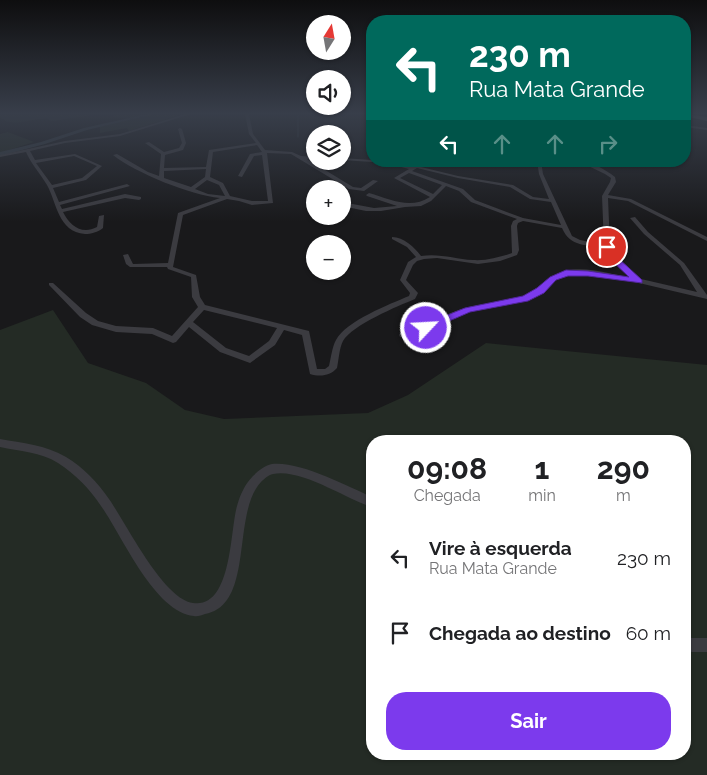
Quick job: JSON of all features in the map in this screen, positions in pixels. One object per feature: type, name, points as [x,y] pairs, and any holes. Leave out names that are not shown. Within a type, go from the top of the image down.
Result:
[{"type":"street","points":[[0,156],[27,150]]},
{"type":"street","points":[[28,150],[33,162],[50,187],[67,225],[76,230],[87,232],[100,228],[102,216]]},
{"type":"street","points":[[157,150],[163,154]]},
{"type":"street","points":[[163,154],[177,150]]},
{"type":"street","points":[[207,178],[211,151],[217,150]]},
{"type":"street","points":[[115,156],[134,168],[207,195],[228,196],[252,204],[271,202],[264,152]]},
{"type":"street","points":[[240,176],[252,155],[264,152],[289,153],[300,157],[351,188],[362,190],[375,181]]},
{"type":"street","points":[[161,178],[163,154]]},
{"type":"street","points":[[33,162],[75,155],[100,166],[84,179],[50,187]]},
{"type":"street","points":[[300,157],[306,157]]},
{"type":"street","points":[[351,159],[366,160]]},
{"type":"street","points":[[407,167],[506,185],[532,198],[553,203]]},
{"type":"street","points":[[540,167],[553,203],[569,237],[578,242],[607,247]]},
{"type":"street","points":[[594,167],[613,178],[613,182],[606,191],[605,196],[607,247],[614,259],[639,282]]},
{"type":"street","points":[[162,170],[207,168]]},
{"type":"street","points":[[412,168],[445,185],[461,190],[473,201],[522,219],[564,227]]},
{"type":"street","points":[[412,168],[396,178],[433,196]]},
{"type":"street","points":[[207,178],[221,184],[228,196]]},
{"type":"street","points":[[192,189],[207,178]]},
{"type":"street","points":[[351,206],[381,211],[426,202],[445,185]]},
{"type":"street","points":[[58,204],[127,186]]},
{"type":"street","points":[[369,195],[405,205]]},
{"type":"street","points":[[62,211],[125,196],[139,198]]},
{"type":"street","points":[[228,196],[182,212],[170,268],[194,276],[196,298],[202,306],[306,333],[313,372],[326,372],[333,368],[339,341],[344,334],[375,314],[412,297],[414,293],[403,280],[410,265],[421,258],[448,257],[473,262],[515,254],[514,226],[515,222],[522,219]]},
{"type":"street","points":[[605,196],[629,200],[707,239]]},
{"type":"street","points":[[633,218],[646,233],[682,264],[705,296]]},
{"type":"street","points":[[394,238],[410,246],[421,258]]},
{"type":"street","points":[[126,255],[129,264],[132,266],[170,265]]},
{"type":"street","points":[[403,335],[426,328],[468,310],[525,299],[540,290],[553,278],[566,273],[588,273],[705,296]]},
{"type":"street","points":[[51,284],[83,315],[95,323],[105,326],[153,331],[173,340],[202,306]]},
{"type":"street","points":[[188,322],[223,350],[250,360],[257,352],[272,344],[281,328]]},
{"type":"street","points":[[0,443],[41,451],[60,459],[78,473],[97,490],[122,526],[158,586],[181,606],[192,610],[202,610],[214,606],[223,598],[227,590],[232,572],[238,526],[246,496],[256,477],[271,468],[292,471],[366,500]]},
{"type":"street","points":[[691,645],[707,644]]},
{"type":"shaded area","points":[[53,310],[88,363],[146,383],[185,410],[224,419],[368,413],[408,395],[486,343],[707,365],[707,775],[0,775],[0,330]]},
{"type":"waterway","points":[[0,154],[15,150]]},
{"type":"route","points":[[426,328],[441,320],[480,306],[525,299],[540,290],[553,278],[566,273],[588,273],[639,282],[614,259],[607,247]]}]
